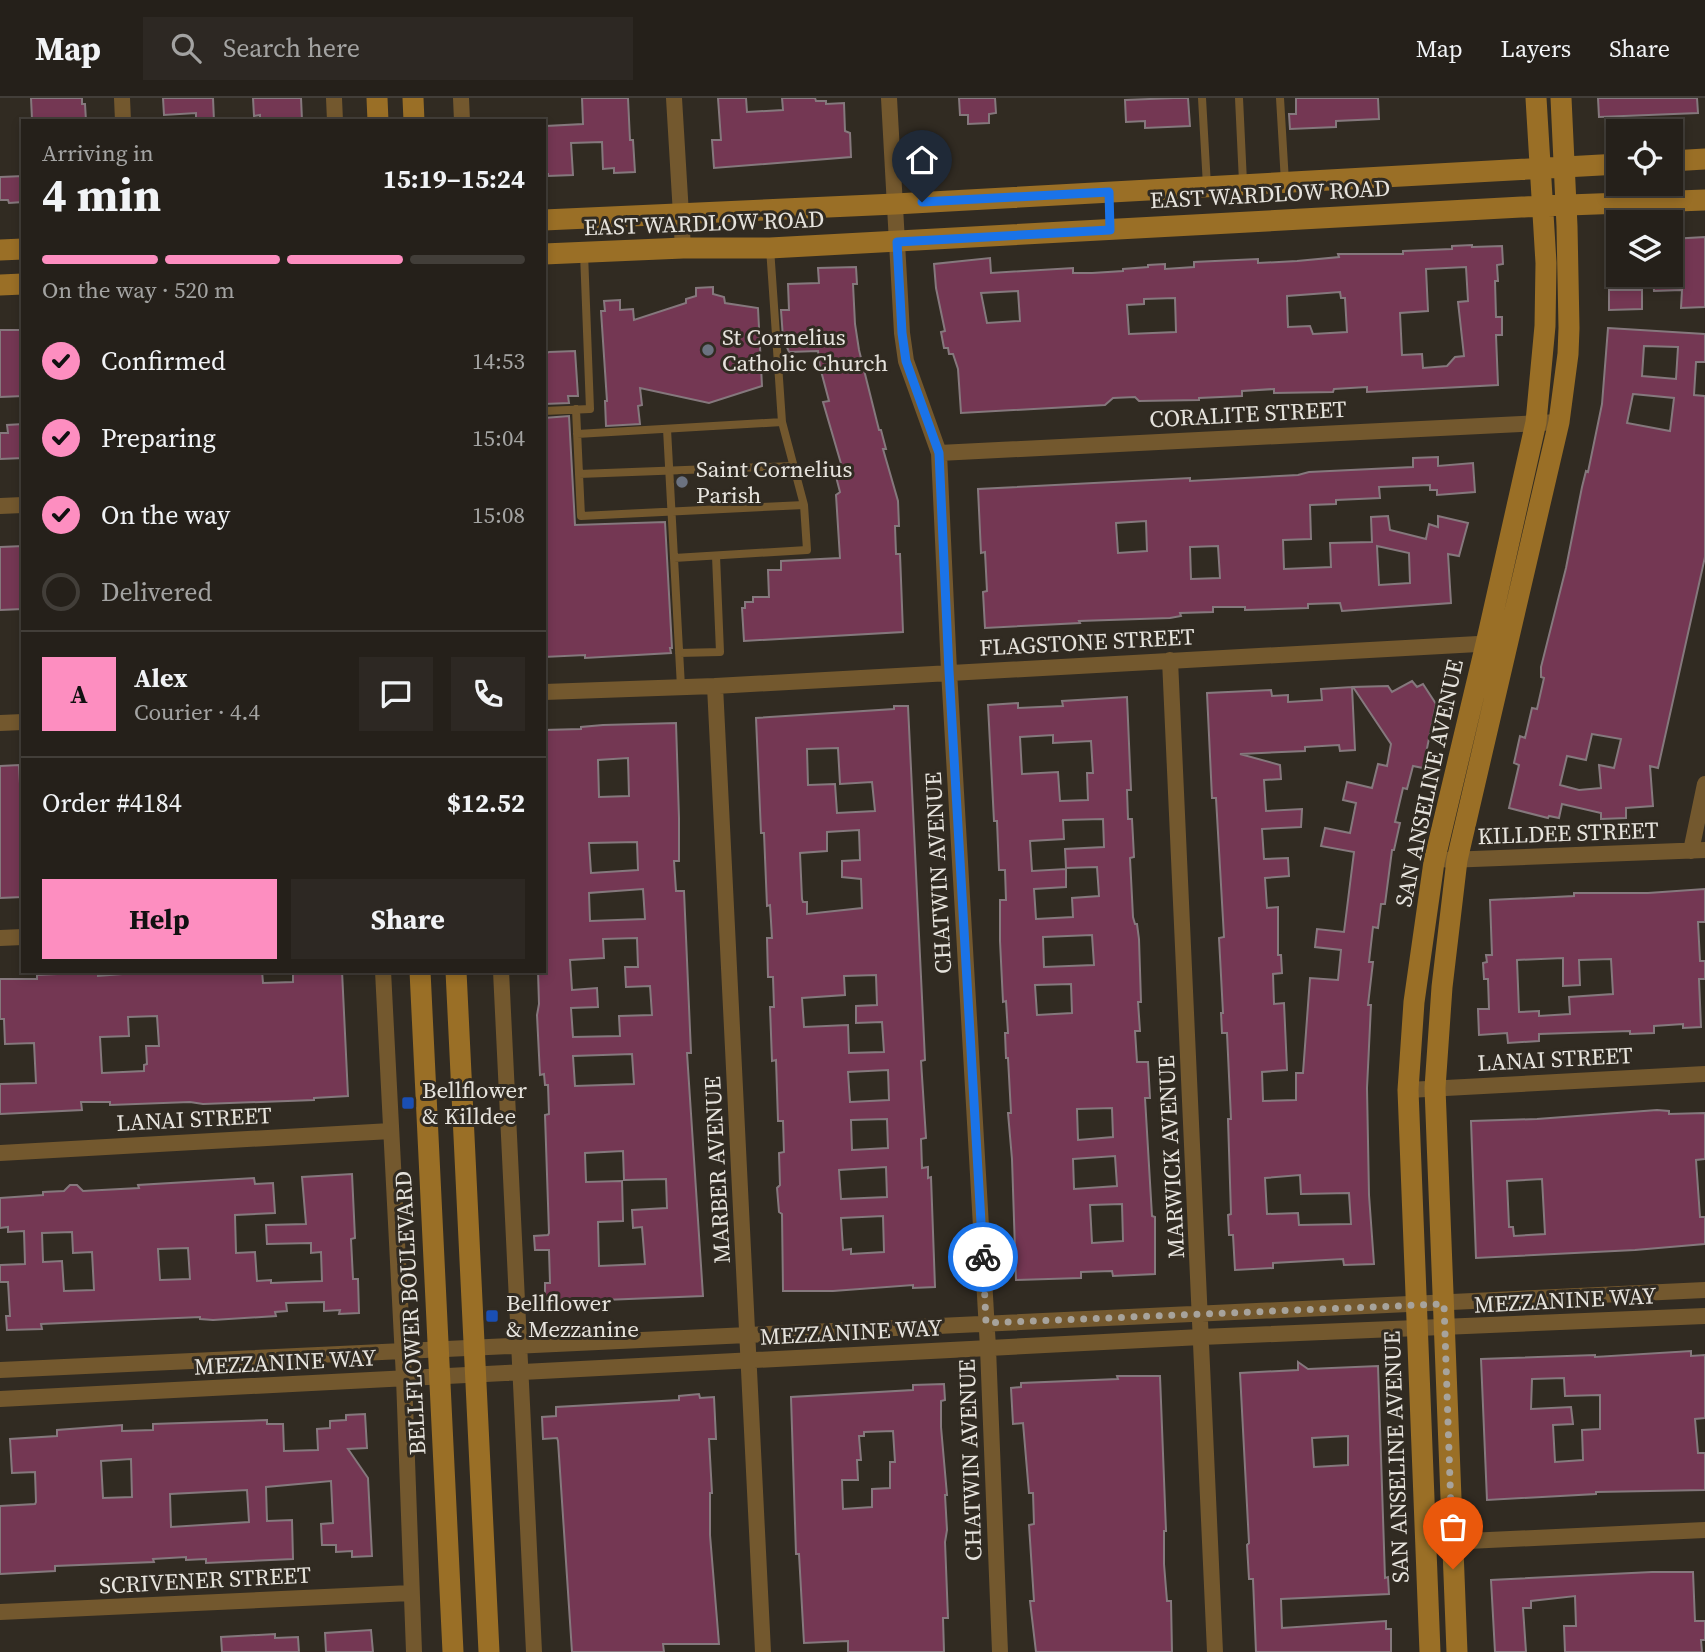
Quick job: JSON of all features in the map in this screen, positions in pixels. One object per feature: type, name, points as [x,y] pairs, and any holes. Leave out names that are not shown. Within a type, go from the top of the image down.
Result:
[{"type":"main road","points":[[377,98],[378,119]]},
{"type":"main road","points":[[413,98],[414,119]]},
{"type":"main road","name":"SAN ANSELINE AVENUE","points":[[1457,1652],[1435,1088],[1442,986],[1457,860],[1536,422],[1545,326],[1546,263],[1536,98]]},
{"type":"main road","name":"SAN ANSELINE AVENUE","points":[[1430,1652],[1408,1090],[1414,1002],[1434,862],[1559,422],[1568,354],[1561,98]]},
{"type":"main road","points":[[1683,160],[1705,159]]},
{"type":"main road","name":"EAST WARDLOW ROAD","points":[[546,220],[895,204],[1606,164]]},
{"type":"main road","points":[[1322,179],[1324,218]]},
{"type":"main road","points":[[1109,192],[1110,230]]},
{"type":"main road","name":"EAST WARDLOW ROAD","points":[[546,254],[683,248],[770,248],[1541,206],[1705,200]]},
{"type":"main road","points":[[0,250],[21,249]]},
{"type":"main road","points":[[0,285],[21,284]]},
{"type":"main road","name":"BELLFLOWER BOULEVARD","points":[[420,973],[453,1652]]},
{"type":"main road","points":[[456,973],[489,1652]]},
{"type":"street","points":[[121,98],[122,119]]},
{"type":"street","points":[[334,98],[335,119]]},
{"type":"street","points":[[461,98],[462,119]]},
{"type":"street","points":[[674,98],[683,248]]},
{"type":"street","name":"CHATWIN AVENUE","points":[[889,98],[902,333],[906,361],[939,453],[988,1348],[1000,1652]]},
{"type":"street","name":"CORALITE STREET","points":[[939,453],[1559,422]]},
{"type":"street","points":[[0,506],[21,505]]},
{"type":"street","name":"FLAGSTONE STREET","points":[[546,692],[715,686],[949,671],[1497,643]]},
{"type":"street","name":"MARWICK AVENUE","points":[[1170,660],[1215,1652]]},
{"type":"street","name":"MARBER AVENUE","points":[[715,686],[764,1652]]},
{"type":"street","points":[[0,723],[21,722]]},
{"type":"street","points":[[1698,850],[1705,784]]},
{"type":"street","name":"KILLDEE STREET","points":[[1434,862],[1698,850]]},
{"type":"street","points":[[0,938],[21,937]]},
{"type":"street","name":"BELLFLOWER BOULEVARD","points":[[383,973],[404,1378],[414,1652]]},
{"type":"street","points":[[501,973],[534,1652]]},
{"type":"street","name":"LANAI STREET","points":[[1408,1090],[1705,1074]]},
{"type":"street","name":"LANAI STREET","points":[[0,1153],[391,1132]]},
{"type":"street","name":"MEZZANINE WAY","points":[[0,1370],[1705,1290]]},
{"type":"street","name":"MEZZANINE WAY","points":[[0,1399],[1202,1337],[1705,1316]]},
{"type":"street","points":[[1425,1542],[1705,1530]]},
{"type":"street","name":"SCRIVENER STREET","points":[[0,1612],[411,1593]]},
{"type":"lane","points":[[1202,98],[1206,186]]},
{"type":"lane","points":[[1239,98],[1243,184]]},
{"type":"lane","points":[[1280,98],[1285,181]]},
{"type":"lane","points":[[674,558],[807,550],[804,505],[782,422],[770,248]]},
{"type":"lane","points":[[546,411],[590,409],[584,253]]},
{"type":"lane","points":[[576,410],[581,516],[804,505]]},
{"type":"lane","points":[[578,434],[782,422]]},
{"type":"lane","points":[[667,429],[681,687]]},
{"type":"lane","points":[[579,474],[793,466]]},
{"type":"lane","points":[[680,653],[720,652],[716,556]]},
{"type":"building","points":[[31,98],[82,98],[82,104],[85,104],[86,119],[32,119]]},
{"type":"building","points":[[163,98],[213,98],[214,119],[196,119],[196,113],[164,115]]},
{"type":"building","points":[[253,98],[301,98],[302,119],[260,119],[260,115],[254,116]]},
{"type":"building","points":[[582,98],[628,98],[635,172],[614,173],[614,168],[603,169],[602,142],[571,143],[573,175],[548,176],[546,126],[583,124]]},
{"type":"building","points":[[718,98],[746,98],[747,112],[783,110],[782,98],[815,98],[816,101],[826,101],[826,104],[844,103],[845,131],[850,133],[851,157],[714,168],[712,140],[721,140]]},
{"type":"building","points":[[959,98],[995,98],[996,113],[989,114],[989,123],[968,124],[968,115],[960,115]]},
{"type":"building","points":[[1188,98],[1190,126],[1145,128],[1145,121],[1126,122],[1125,100]]},
{"type":"building","points":[[1296,98],[1378,98],[1379,119],[1336,121],[1336,127],[1290,129],[1289,114],[1296,114]]},
{"type":"building","points":[[1598,98],[1697,98],[1698,113],[1599,117]]},
{"type":"building","points":[[21,176],[21,202],[0,200],[0,177]]},
{"type":"building","points":[[1705,237],[1705,307],[1681,308],[1682,290],[1654,291],[1654,287],[1683,287],[1683,238]]},
{"type":"building","points":[[1452,246],[1502,246],[1503,264],[1497,265],[1498,281],[1495,281],[1496,317],[1502,317],[1502,335],[1496,335],[1498,385],[1367,392],[1367,387],[1334,389],[1333,392],[1274,393],[1274,389],[1242,391],[1242,396],[1199,400],[1139,401],[1135,397],[1113,398],[1105,405],[961,413],[958,369],[953,354],[949,354],[948,348],[944,348],[941,332],[945,331],[934,264],[990,258],[991,273],[1073,268],[1073,273],[1092,273],[1165,264],[1165,269],[1194,267],[1194,262],[1258,259],[1258,263],[1339,257],[1338,254],[1403,254],[1403,251],[1452,249]],"holes":[[[1466,267],[1468,301],[1458,302],[1464,356],[1455,357],[1447,366],[1423,368],[1422,354],[1402,355],[1400,313],[1428,311],[1426,269]],[[1018,291],[1020,321],[987,323],[981,293]],[[1340,292],[1341,298],[1345,298],[1347,332],[1313,334],[1310,326],[1288,327],[1287,296]],[[1175,298],[1176,332],[1129,334],[1127,305],[1144,304],[1144,299]]]},
{"type":"building","points":[[856,267],[857,284],[853,284],[859,350],[898,501],[896,554],[900,554],[903,632],[744,641],[742,608],[745,608],[745,602],[753,602],[753,597],[769,597],[768,570],[781,570],[781,561],[840,558],[836,495],[840,492],[834,469],[842,467],[823,402],[829,401],[818,351],[789,352],[783,338],[781,310],[789,310],[788,284],[819,283],[818,268]]},
{"type":"building","name":"St Cornelius Catholic Church","points":[[713,287],[713,294],[724,297],[725,303],[758,308],[762,386],[709,403],[640,388],[640,424],[606,426],[601,311],[605,311],[604,301],[620,300],[620,310],[633,309],[634,320],[686,303],[686,299],[696,296],[696,288]]},
{"type":"building","points":[[1609,290],[1642,290],[1642,309],[1609,310]]},
{"type":"building","points":[[1608,328],[1705,334],[1705,362],[1696,362],[1694,395],[1705,396],[1705,557],[1658,768],[1650,766],[1653,806],[1626,808],[1626,818],[1601,819],[1601,813],[1562,804],[1559,818],[1548,818],[1509,808],[1519,765],[1514,763],[1520,736],[1525,738],[1532,708],[1537,709],[1544,678],[1541,677],[1541,667],[1602,404]],"holes":[[[1644,346],[1678,347],[1676,379],[1642,376]],[[1633,394],[1674,398],[1670,431],[1627,423]],[[1592,734],[1621,739],[1614,768],[1599,765],[1601,788],[1579,790],[1560,785],[1567,756],[1586,760]]]},
{"type":"building","points":[[0,330],[21,330],[21,396],[0,397]]},
{"type":"building","points":[[575,351],[578,396],[568,396],[569,403],[546,404],[546,354]]},
{"type":"building","points":[[569,416],[575,525],[665,522],[671,653],[585,658],[585,655],[546,657],[546,418]]},
{"type":"building","points":[[21,424],[21,458],[0,459],[0,433],[8,433],[7,425]]},
{"type":"building","points":[[1438,457],[1438,466],[1473,463],[1475,492],[1437,495],[1437,490],[1430,490],[1430,485],[1379,487],[1380,498],[1336,500],[1336,504],[1310,505],[1311,539],[1283,540],[1284,569],[1331,567],[1330,543],[1372,542],[1371,517],[1388,516],[1390,530],[1426,539],[1429,524],[1438,527],[1438,516],[1468,523],[1459,556],[1448,554],[1451,603],[1342,611],[1340,603],[1308,604],[1308,608],[1245,610],[1245,607],[1213,607],[1213,612],[1180,613],[1181,616],[1170,618],[985,628],[983,592],[987,591],[985,552],[981,553],[978,489],[1190,478],[1190,481],[1413,467],[1413,458]],"holes":[[[1146,521],[1147,551],[1118,553],[1116,523]],[[1218,546],[1220,578],[1191,579],[1190,547]],[[1377,546],[1409,553],[1410,583],[1379,585]]]},
{"type":"building","points":[[21,546],[21,609],[0,610],[0,547]]},
{"type":"building","points":[[1412,681],[1417,687],[1423,684],[1436,704],[1423,768],[1413,766],[1407,789],[1403,788],[1395,822],[1400,823],[1392,850],[1385,904],[1381,904],[1378,928],[1373,927],[1369,962],[1373,962],[1368,1005],[1371,1005],[1367,1088],[1369,1195],[1374,1264],[1344,1265],[1343,1259],[1273,1263],[1273,1268],[1235,1270],[1233,1235],[1229,1235],[1228,1215],[1231,1214],[1228,1119],[1231,1119],[1227,1033],[1222,1033],[1221,1013],[1219,938],[1224,937],[1216,798],[1212,798],[1207,693],[1271,690],[1272,696],[1288,695],[1288,702],[1322,700],[1321,689],[1352,687],[1355,750],[1340,751],[1339,745],[1305,747],[1305,751],[1240,754],[1280,765],[1281,779],[1264,780],[1266,811],[1302,809],[1301,827],[1262,829],[1264,859],[1288,858],[1289,876],[1265,878],[1267,908],[1278,907],[1278,955],[1281,955],[1282,973],[1273,974],[1274,1004],[1284,1003],[1287,1070],[1262,1072],[1263,1101],[1296,1100],[1296,1073],[1303,1073],[1310,978],[1338,980],[1341,950],[1315,947],[1317,929],[1344,932],[1354,852],[1321,846],[1325,828],[1350,833],[1356,803],[1343,800],[1347,782],[1372,788],[1378,764],[1387,766],[1391,744],[1353,687],[1388,686],[1392,692]],"holes":[[[1300,1175],[1301,1194],[1349,1193],[1351,1224],[1299,1225],[1298,1213],[1267,1214],[1265,1178]]]},
{"type":"building","points":[[1127,697],[1131,790],[1127,790],[1128,819],[1132,819],[1134,857],[1130,858],[1133,917],[1139,939],[1141,1002],[1138,1002],[1140,1031],[1135,1031],[1137,1062],[1148,1062],[1150,1098],[1145,1098],[1152,1216],[1155,1217],[1155,1274],[1113,1276],[1112,1271],[1081,1272],[1081,1278],[1016,1280],[1008,1113],[1011,1113],[1005,1033],[1008,1033],[1006,1001],[1003,1002],[1000,941],[1000,900],[1006,900],[1005,870],[999,870],[988,705],[1018,703],[1018,708],[1063,706],[1062,701]],"holes":[[[1053,735],[1053,743],[1091,741],[1093,773],[1087,773],[1088,800],[1060,801],[1058,772],[1022,774],[1020,737]],[[1103,819],[1104,847],[1065,849],[1066,868],[1097,867],[1099,896],[1072,898],[1073,917],[1036,919],[1034,889],[1066,887],[1066,869],[1032,871],[1030,841],[1064,839],[1063,820]],[[1092,935],[1094,965],[1044,967],[1043,937]],[[1071,984],[1072,1013],[1037,1015],[1035,985]],[[1112,1108],[1113,1137],[1078,1140],[1077,1109]],[[1115,1156],[1117,1186],[1074,1189],[1073,1159]],[[1122,1204],[1123,1241],[1092,1243],[1090,1205]]]},
{"type":"building","points":[[894,706],[908,706],[925,1060],[921,1061],[926,1138],[921,1139],[922,1168],[928,1167],[928,1178],[931,1177],[935,1287],[913,1288],[913,1285],[833,1291],[783,1291],[782,1214],[779,1212],[777,1188],[780,1185],[779,1153],[784,1152],[783,1121],[778,1121],[776,1060],[772,1061],[770,1007],[774,1007],[773,977],[768,977],[767,938],[772,938],[770,905],[767,906],[764,833],[761,833],[756,718],[894,709]],"holes":[[[838,748],[840,784],[872,782],[875,811],[837,813],[835,784],[808,785],[807,749]],[[859,830],[860,860],[842,861],[842,877],[861,879],[862,908],[807,914],[807,902],[802,899],[800,853],[827,851],[827,832]],[[876,975],[877,1005],[856,1006],[856,1023],[882,1022],[884,1052],[849,1053],[848,1025],[804,1027],[802,998],[845,995],[844,976]],[[888,1070],[889,1100],[850,1102],[848,1072]],[[887,1119],[888,1148],[852,1150],[851,1120]],[[886,1167],[887,1197],[841,1199],[839,1170]],[[883,1216],[884,1252],[851,1254],[851,1249],[843,1250],[841,1218]]]},
{"type":"building","points":[[676,723],[679,861],[674,861],[676,891],[684,891],[691,1053],[687,1053],[703,1296],[579,1301],[579,1307],[545,1308],[545,1283],[550,1283],[549,1250],[535,1250],[534,1236],[549,1233],[545,1115],[549,1114],[548,1085],[545,1085],[544,1074],[540,1075],[537,1015],[538,973],[546,973],[546,730]],"holes":[[[628,758],[629,796],[599,797],[598,760]],[[637,842],[638,870],[591,873],[589,843]],[[643,889],[645,919],[590,921],[589,893]],[[637,938],[638,967],[625,967],[626,987],[650,986],[652,1015],[619,1016],[620,1036],[573,1037],[571,1008],[598,1007],[597,988],[572,990],[570,960],[604,958],[603,939]],[[632,1054],[634,1084],[575,1086],[573,1056]],[[623,1151],[624,1180],[666,1179],[667,1208],[632,1210],[633,1228],[642,1227],[645,1264],[599,1266],[598,1222],[623,1221],[622,1181],[586,1182],[585,1153]]]},
{"type":"building","points":[[19,765],[21,897],[0,898],[0,766]]},
{"type":"building","points":[[1705,889],[1705,922],[1698,922],[1700,961],[1705,961],[1705,979],[1699,979],[1701,1027],[1683,1028],[1683,1024],[1654,1026],[1654,1033],[1630,1034],[1630,1031],[1539,1034],[1539,1041],[1508,1043],[1507,1033],[1479,1035],[1478,1009],[1489,1009],[1488,979],[1484,979],[1483,963],[1487,962],[1486,955],[1492,955],[1490,900],[1574,896],[1574,893],[1648,893]],"holes":[[[1563,958],[1563,986],[1580,985],[1579,960],[1611,959],[1613,994],[1569,997],[1570,1014],[1539,1016],[1539,1011],[1519,1012],[1517,960]]]},
{"type":"building","points":[[98,973],[98,976],[136,973],[262,973],[263,983],[293,982],[293,974],[342,973],[348,1096],[314,1100],[203,1104],[190,1102],[110,1105],[110,1102],[81,1102],[82,1110],[0,1114],[0,1084],[36,1083],[34,1043],[5,1044],[4,1019],[0,1019],[0,979],[37,979],[37,975]],"holes":[[[157,1016],[159,1046],[146,1046],[147,1064],[144,1065],[144,1071],[102,1073],[100,1037],[129,1036],[128,1017]]]},
{"type":"building","points":[[1657,1110],[1669,1111],[1669,1114],[1705,1113],[1705,1159],[1696,1160],[1700,1217],[1705,1217],[1705,1244],[1476,1258],[1471,1121]],"holes":[[[1542,1179],[1545,1234],[1514,1236],[1513,1227],[1509,1227],[1507,1181]]]},
{"type":"building","points":[[352,1174],[355,1238],[351,1239],[353,1279],[358,1279],[359,1313],[339,1314],[340,1310],[324,1311],[324,1302],[286,1303],[287,1311],[275,1312],[276,1316],[41,1324],[42,1329],[7,1330],[6,1316],[10,1316],[8,1282],[0,1282],[0,1265],[25,1264],[24,1231],[8,1232],[8,1227],[0,1228],[0,1198],[43,1195],[43,1192],[64,1191],[70,1185],[77,1185],[83,1191],[254,1178],[255,1184],[273,1183],[275,1213],[235,1215],[236,1253],[255,1252],[257,1281],[322,1281],[321,1252],[311,1253],[311,1243],[267,1244],[266,1225],[306,1224],[302,1177]],"holes":[[[72,1232],[73,1253],[92,1252],[94,1290],[64,1291],[62,1261],[43,1262],[42,1233]],[[188,1248],[190,1279],[160,1280],[158,1249]]]},
{"type":"building","points":[[1691,1351],[1691,1356],[1705,1355],[1705,1418],[1695,1419],[1698,1453],[1705,1453],[1705,1490],[1596,1492],[1487,1500],[1481,1359],[1595,1357]],"holes":[[[1564,1378],[1565,1396],[1600,1395],[1600,1429],[1582,1430],[1583,1460],[1555,1462],[1553,1425],[1573,1424],[1571,1407],[1531,1409],[1532,1379]]]},
{"type":"building","points":[[1298,1362],[1308,1369],[1378,1366],[1385,1578],[1388,1577],[1389,1594],[1281,1599],[1282,1628],[1386,1621],[1386,1629],[1391,1629],[1391,1652],[1256,1652],[1253,1579],[1249,1579],[1247,1545],[1240,1373],[1298,1370]],"holes":[[[1348,1436],[1348,1465],[1314,1467],[1312,1438]]]},
{"type":"building","points":[[1117,1376],[1160,1376],[1166,1531],[1164,1564],[1167,1601],[1171,1601],[1172,1652],[1036,1652],[1030,1601],[1034,1601],[1029,1525],[1034,1524],[1033,1493],[1029,1493],[1023,1423],[1013,1424],[1011,1388],[1021,1387],[1021,1383],[1118,1379]]},
{"type":"building","points":[[944,1384],[945,1400],[941,1401],[941,1427],[947,1495],[945,1542],[948,1618],[943,1618],[944,1652],[848,1652],[848,1641],[804,1643],[799,1554],[796,1554],[791,1397],[913,1390],[913,1385]],"holes":[[[893,1431],[895,1462],[890,1462],[890,1488],[872,1489],[872,1507],[843,1509],[842,1480],[858,1480],[857,1460],[861,1460],[859,1436],[864,1436],[864,1432]]]},
{"type":"building","points":[[699,1394],[700,1398],[714,1397],[716,1439],[709,1439],[712,1493],[710,1535],[719,1644],[663,1644],[664,1652],[572,1652],[558,1441],[557,1438],[543,1439],[542,1417],[556,1416],[556,1407],[679,1400],[679,1396]]},
{"type":"building","points":[[365,1414],[367,1448],[348,1449],[368,1478],[372,1556],[352,1557],[352,1551],[336,1552],[336,1545],[322,1545],[321,1524],[333,1523],[331,1481],[266,1487],[267,1521],[292,1520],[293,1559],[206,1563],[206,1559],[186,1560],[186,1557],[153,1559],[154,1562],[55,1566],[55,1571],[0,1574],[0,1506],[36,1502],[35,1472],[12,1473],[10,1439],[57,1436],[57,1430],[122,1425],[122,1431],[153,1430],[153,1424],[267,1420],[267,1424],[283,1424],[284,1451],[318,1450],[317,1429],[330,1428],[330,1421],[346,1420],[346,1415]],"holes":[[[131,1459],[132,1497],[103,1498],[101,1461]],[[247,1490],[249,1522],[171,1527],[170,1494]]]},
{"type":"building","points":[[1693,1572],[1695,1621],[1705,1621],[1705,1640],[1701,1640],[1702,1652],[1565,1652],[1564,1626],[1576,1626],[1575,1596],[1531,1601],[1531,1608],[1523,1608],[1526,1652],[1495,1652],[1491,1580]]},
{"type":"building","points":[[371,1630],[373,1652],[326,1652],[325,1633]]},
{"type":"building","points":[[275,1634],[275,1638],[298,1637],[299,1652],[222,1652],[221,1637]]},
{"type":"way so far","points":[[983,1257],[986,1323],[1444,1304],[1453,1569]]},
{"type":"place","name":"St Cornelius Catholic Church","points":[[708,350]]},
{"type":"place","name":"Saint Cornelius Parish","points":[[682,482]]},
{"type":"place","name":"Bellflower & Killdee","points":[[408,1103]]},
{"type":"place","name":"Bellflower & Mezzanine","points":[[492,1316]]},
{"type":"route","points":[[922,202],[1109,192],[1110,230],[897,242],[906,361],[939,453],[983,1257]]}]
